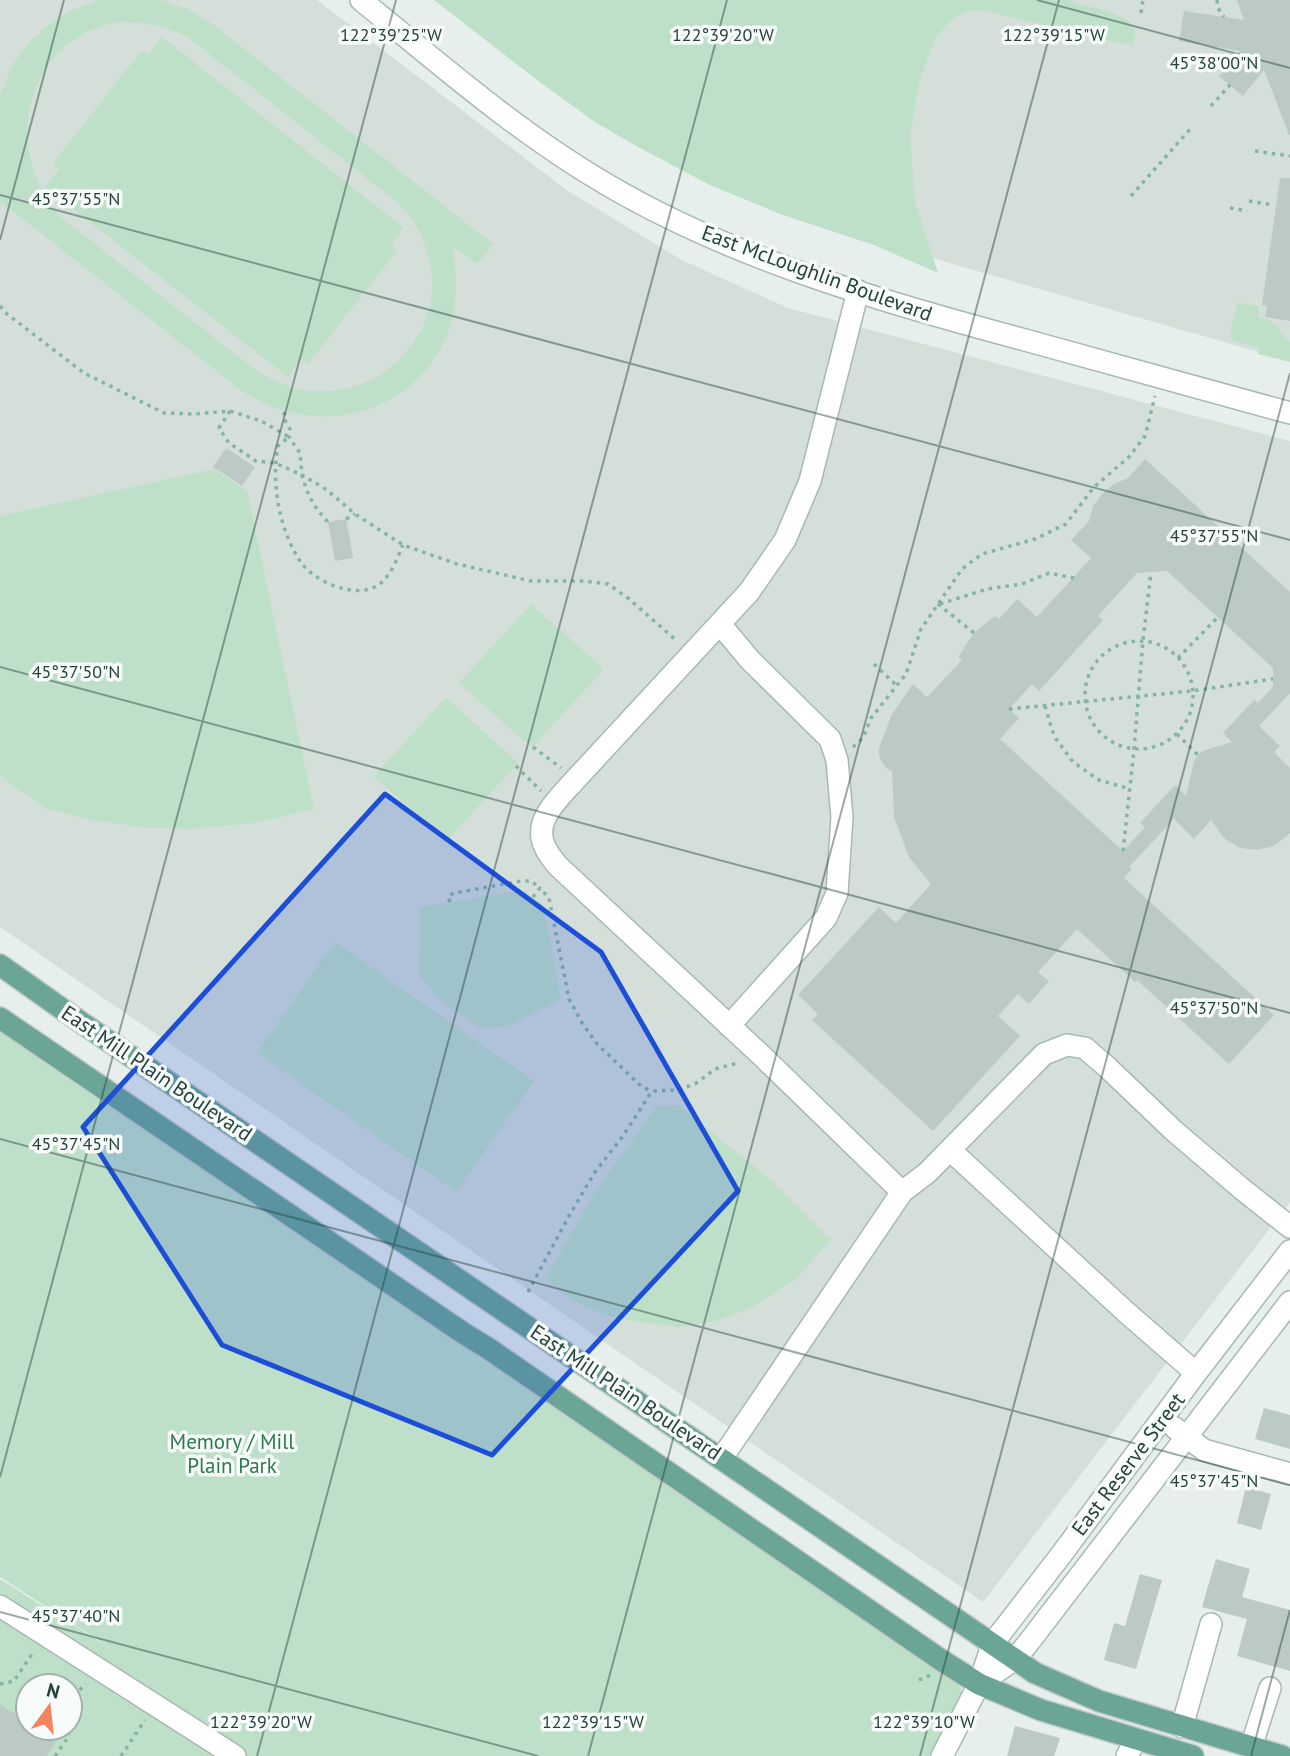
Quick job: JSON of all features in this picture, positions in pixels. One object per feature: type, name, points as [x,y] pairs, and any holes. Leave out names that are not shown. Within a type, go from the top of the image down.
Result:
[{"type":"main road","name":"East Mill Plain Boulevard","points":[[0,965],[1035,1673],[1099,1701],[1282,1756]]},
{"type":"main road","name":"East Mill Plain Boulevard","points":[[0,1018],[979,1684],[1132,1748],[1193,1756]]},
{"type":"street","name":"East McLoughlin Boulevard","points":[[361,0],[544,146],[654,210],[706,235],[768,260],[937,316],[1290,413]]},
{"type":"street","points":[[858,291],[810,481],[785,540],[749,592],[553,807],[542,822],[543,845],[558,866],[761,1055],[902,1192]]},
{"type":"street","points":[[720,624],[750,660],[830,739],[837,760],[842,817],[837,893],[826,918],[729,1026]]},
{"type":"street","points":[[722,1458],[902,1192],[928,1173],[1044,1054],[1066,1045],[1086,1048],[1173,1130],[1290,1227]]},
{"type":"street","points":[[950,1150],[1196,1373]]},
{"type":"street","name":"East Reserve Street","points":[[942,1756],[979,1684],[993,1643],[1290,1251]]},
{"type":"street","points":[[1265,1283],[1290,1302]]},
{"type":"street","name":"East Reserve Street","points":[[979,1684],[1015,1659],[1290,1302]]},
{"type":"street","points":[[1162,1418],[1204,1450],[1290,1474]]},
{"type":"street","points":[[0,1606],[235,1756]]},
{"type":"street","points":[[1182,1727],[1211,1624]]},
{"type":"street","points":[[1251,1747],[1269,1688]]},
{"type":"path","points":[[1141,13],[1143,0]]},
{"type":"path","points":[[1217,0],[1218,8],[1224,17]]},
{"type":"path","points":[[1211,106],[1230,85]]},
{"type":"path","points":[[1131,195],[1192,127]]},
{"type":"path","points":[[1255,151],[1290,156]]},
{"type":"path","points":[[1249,201],[1273,205]]},
{"type":"path","points":[[1230,208],[1247,211]]},
{"type":"path","points":[[0,306],[84,373],[164,413],[230,411],[261,421],[289,437],[300,453],[307,492],[317,510],[328,522]]},
{"type":"path","points":[[837,760],[863,738],[871,718],[906,674],[921,628],[962,569],[982,554],[1035,539],[1066,524],[1094,486],[1129,457],[1144,436],[1161,377]]},
{"type":"path","points":[[230,411],[219,428],[229,443],[256,461],[275,463],[302,475],[403,545],[457,564],[531,581],[608,584],[692,654]]},
{"type":"path","points":[[285,412],[283,417],[290,429],[289,437],[278,446],[275,463],[277,493],[285,531],[301,564],[332,586],[354,591],[370,590],[385,579],[403,545]]},
{"type":"path","points":[[346,519],[355,514]]},
{"type":"path","points":[[1122,851],[1152,572]]},
{"type":"path","points":[[938,604],[986,589],[1022,584],[1049,573],[1074,578]]},
{"type":"path","points":[[938,604],[974,633]]},
{"type":"path","points":[[1178,658],[1217,618]]},
{"type":"path","points":[[1143,640],[1163,646],[1178,658],[1191,678],[1194,700],[1188,720],[1177,734],[1156,748],[1134,750],[1114,744],[1097,731],[1086,712],[1084,691],[1089,670],[1103,653],[1121,643],[1143,640]]},
{"type":"path","points":[[874,664],[897,685]]},
{"type":"path","points":[[1009,709],[1192,691],[1273,679]]},
{"type":"path","points":[[1044,706],[1054,736],[1073,762],[1099,780],[1130,789]]},
{"type":"path","points":[[1177,734],[1198,755]]},
{"type":"path","points":[[533,747],[575,780]]},
{"type":"path","points":[[516,766],[539,788],[553,807]]},
{"type":"path","points":[[450,902],[448,897],[454,893],[521,881],[531,881],[540,888],[550,898],[569,999],[597,1044],[642,1087],[652,1091],[677,1090],[695,1084],[715,1069],[739,1062],[750,1067],[761,1055]]},
{"type":"path","points":[[533,897],[540,888]]},
{"type":"path","points":[[528,1292],[595,1172],[623,1136],[652,1091]]},
{"type":"path","points":[[0,1684],[14,1681],[45,1635]]},
{"type":"path","points":[[84,1684],[96,1667]]},
{"type":"path","points":[[121,1756],[154,1704]]},
{"type":"highlighted area","points":[[385,794],[601,952],[738,1191],[492,1455],[222,1345],[83,1127]]},
{"type":"shaded area","points":[[0,0],[317,0],[568,191],[682,260],[788,308],[1290,441],[1290,1202],[983,1602],[0,927]]},
{"type":"shaded area","points":[[436,0],[1290,0],[1290,361],[841,232]]},
{"type":"green space","points":[[100,0],[161,0],[188,9],[214,25],[493,244],[477,264],[452,246],[456,286],[450,326],[436,357],[415,381],[390,400],[361,411],[330,416],[298,414],[267,405],[238,388],[0,201],[0,96],[13,64],[30,41],[49,24],[72,10]],"holes":[[[121,22],[148,24],[189,38],[397,202],[409,216],[419,232],[431,271],[429,307],[416,340],[393,366],[362,383],[327,391],[290,387],[253,368],[62,218],[43,192],[31,162],[28,132],[32,101],[43,73],[62,50],[88,32]]]},
{"type":"green space","points":[[434,0],[1071,0],[1120,16],[1133,27],[1135,34],[1133,46],[981,10],[965,12],[950,20],[934,41],[919,84],[910,136],[915,203],[938,273],[874,245],[780,214],[710,185],[638,147],[595,122]]},
{"type":"green space","points":[[162,37],[404,228],[391,245],[397,251],[308,364],[301,359],[288,377],[45,187],[59,169],[53,163],[142,50],[148,55]]},
{"type":"green space","points":[[1238,303],[1259,306],[1258,317],[1277,326],[1285,337],[1284,340],[1290,341],[1290,362],[1258,354],[1259,347],[1233,341],[1230,331]]},
{"type":"green space","points":[[214,469],[247,491],[314,809],[255,823],[192,829],[147,828],[87,819],[47,809],[0,775],[0,516]]},
{"type":"green space","points":[[531,604],[604,669],[532,748],[459,683]]},
{"type":"green space","points":[[446,697],[518,763],[446,842],[374,776]]},
{"type":"green space","points":[[524,890],[543,904],[561,999],[508,1026],[481,1028],[440,1000],[419,975],[420,907]]},
{"type":"green space","points":[[335,942],[534,1081],[456,1192],[257,1053]]},
{"type":"green space","name":"Memory / Mill Plain Park","points":[[0,1017],[960,1682],[964,1714],[942,1756],[0,1756],[0,1579],[134,1663],[0,1577]]},
{"type":"green space","points":[[678,1105],[770,1179],[831,1240],[796,1279],[751,1308],[716,1321],[680,1327],[609,1316],[576,1302],[545,1279],[596,1190],[657,1106]]},
{"type":"building","points":[[1237,0],[1290,0],[1290,135],[1264,70],[1243,96],[1219,76],[1240,51],[1179,41],[1184,11],[1244,20]]},
{"type":"building","points":[[1280,178],[1290,178],[1290,321],[1265,317],[1267,306],[1262,305]]},
{"type":"building","points":[[226,448],[255,467],[242,486],[213,467]]},
{"type":"building","points":[[1145,459],[1290,592],[1290,693],[1259,726],[1280,746],[1274,752],[1290,768],[1290,833],[1274,846],[1257,850],[1240,848],[1225,839],[1211,820],[1194,839],[1174,819],[1129,867],[1132,869],[1124,878],[1274,1015],[1229,1064],[1077,929],[1038,972],[1049,981],[1029,1004],[1018,994],[998,1016],[1020,1036],[933,1131],[812,1020],[818,1014],[798,995],[879,907],[896,923],[931,884],[909,857],[894,817],[892,771],[886,768],[879,755],[879,748],[892,714],[913,684],[927,697],[962,660],[958,657],[974,633],[995,616],[999,619],[1017,599],[1037,617],[1091,558],[1071,540],[1089,521],[1093,506],[1114,484],[1128,478]],"holes":[[[1167,571],[1273,668],[1273,687],[1258,703],[1254,700],[1223,733],[1232,742],[1198,755],[1194,761],[1186,796],[1175,785],[1140,823],[1145,827],[1123,851],[1000,739],[1019,718],[1009,709],[1032,684],[1039,691],[1103,620],[1098,616],[1137,573]]]},
{"type":"building","points":[[346,519],[353,558],[335,561],[328,522]]},
{"type":"building","points":[[1264,1408],[1290,1415],[1290,1449],[1255,1439]]},
{"type":"building","points":[[1246,1487],[1271,1494],[1261,1530],[1237,1523]]},
{"type":"building","points":[[1216,1559],[1250,1569],[1242,1597],[1290,1610],[1290,1671],[1237,1656],[1247,1619],[1202,1607]]},
{"type":"building","points":[[1140,1574],[1162,1580],[1136,1669],[1104,1660],[1114,1623],[1125,1626]]},
{"type":"building","points":[[0,1704],[14,1714],[14,1742],[56,1742],[47,1756],[0,1756]]},
{"type":"building","points":[[1015,1726],[1060,1738],[1054,1756],[1007,1756]]}]
